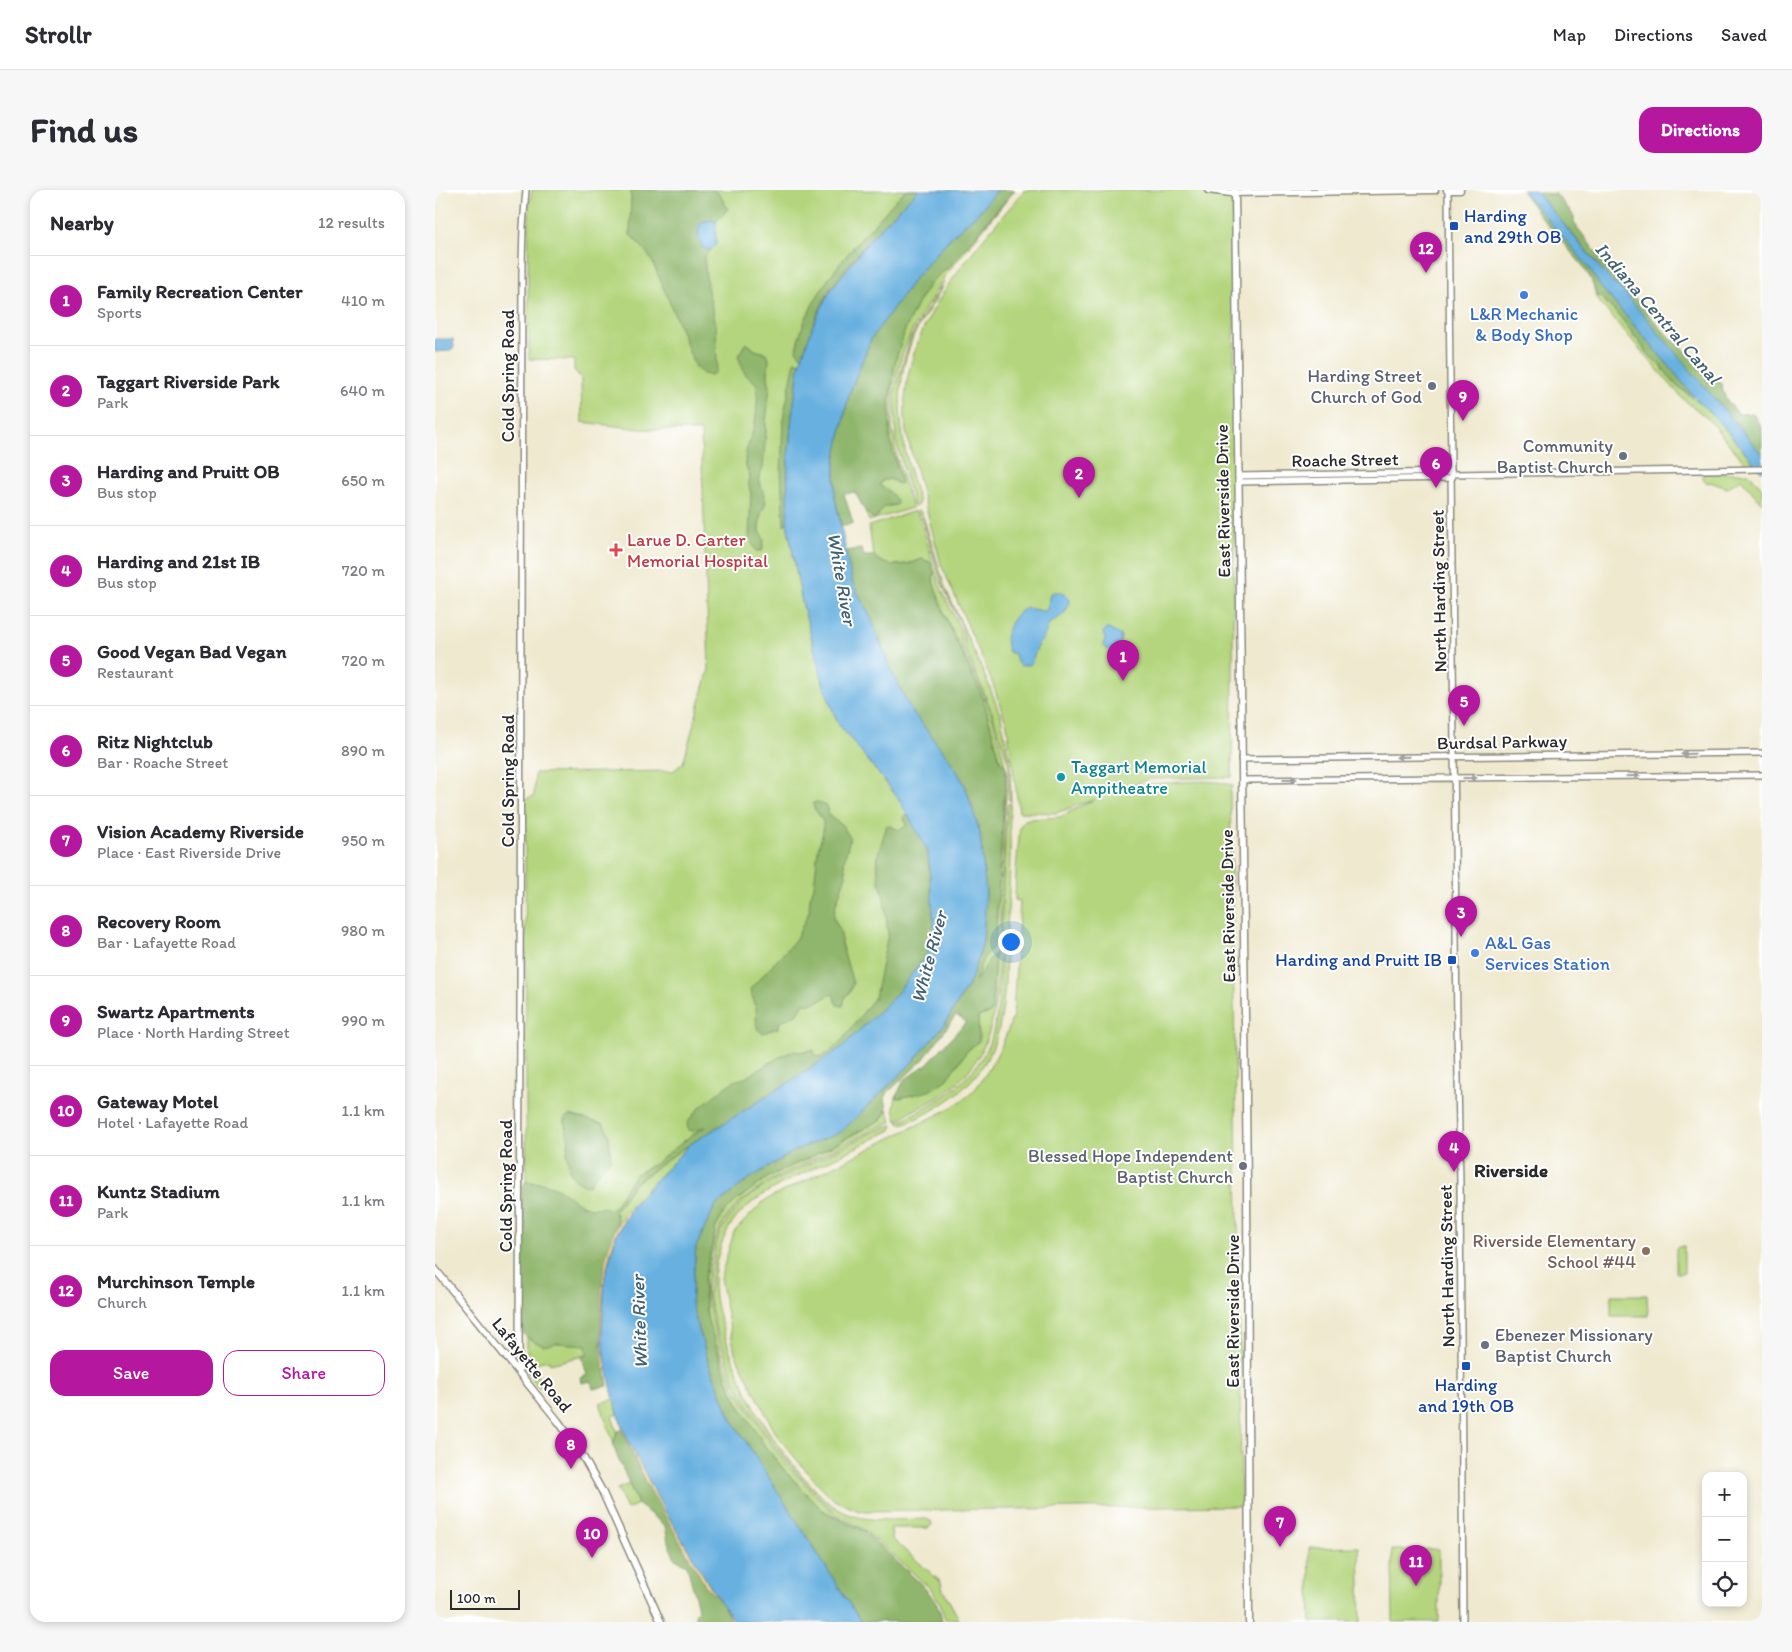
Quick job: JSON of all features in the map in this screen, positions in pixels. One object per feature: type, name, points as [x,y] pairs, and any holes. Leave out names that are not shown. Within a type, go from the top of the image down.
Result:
[{"type":"main road","points":[[1208,190],[1235,192],[1435,190]]},
{"type":"main road","points":[[1448,190],[1460,190]]},
{"type":"main road","name":"East Riverside Drive","points":[[1235,192],[1247,1182],[1249,1622]]},
{"type":"main road","name":"Lafayette Road","points":[[435,1269],[565,1430],[593,1473],[661,1622]]},
{"type":"street","name":"Cold Spring Road","points":[[519,1372],[522,274],[526,190]]},
{"type":"street","name":"North Harding Street","points":[[1448,190],[1460,1183],[1463,1622]]},
{"type":"street","name":"Roache Street","points":[[1238,479],[1762,469]]},
{"type":"street","name":"Burdsal Parkway","points":[[1241,759],[1762,753]]},
{"type":"street","name":"Burdsal Parkway","points":[[1242,780],[1762,774]]},
{"type":"green space","points":[[532,190],[918,190],[872,237],[787,523],[802,602],[824,686],[837,722],[898,798],[915,826],[904,966],[842,1047],[663,1172],[628,1209],[616,1229],[616,1213],[587,1355],[550,1364],[549,1360],[534,1363],[539,1380],[543,1379],[546,1382],[545,1385],[539,1387],[527,1372],[523,1358],[523,1353],[527,1352],[525,799],[534,796],[535,773],[673,771],[683,763],[709,669],[701,431],[640,429],[582,422],[581,378],[574,370],[574,360],[529,359],[529,205]]},
{"type":"green space","points":[[631,190],[713,190],[720,195],[728,209],[716,222],[712,220],[704,249],[711,250],[704,257],[707,286],[716,324],[717,368],[715,373],[703,374],[695,367],[652,261],[645,250],[630,235]]},
{"type":"green space","points":[[906,190],[918,190],[861,251],[830,290],[818,314],[802,357],[796,350],[801,331],[827,280],[851,250]]},
{"type":"green space","points":[[998,190],[1015,190],[951,265],[932,281],[918,302],[905,330],[895,363],[889,401],[890,439],[901,483],[899,484],[890,479],[883,480],[880,483],[880,486],[894,497],[897,503],[896,505],[885,507],[876,518],[872,518],[866,513],[855,492],[844,494],[853,523],[842,527],[835,497],[835,461],[849,394],[871,339],[915,278],[951,237],[979,212]]},
{"type":"green space","points":[[1015,190],[944,277],[911,333],[892,391],[892,428],[897,458],[912,508],[869,521],[866,513],[878,516],[885,507],[896,505],[886,489],[880,486],[880,483],[893,479],[896,483],[901,483],[890,439],[889,401],[895,363],[904,330],[918,302],[932,281],[963,250]]},
{"type":"green space","points":[[1025,190],[1233,190],[1235,432],[1232,777],[1150,779],[1130,786],[1198,781],[1224,783],[1233,786],[1230,790],[1240,1329],[1241,1506],[859,1511],[834,1500],[777,1436],[735,1353],[720,1279],[734,1232],[764,1201],[945,1111],[973,1092],[998,1053],[1013,1015],[1020,901],[1015,900],[1020,826],[1028,819],[1060,817],[1095,799],[1056,813],[1019,812],[1007,725],[991,679],[941,564],[906,432],[905,396],[911,363],[923,331],[939,300],[958,271]]},
{"type":"green space","points":[[1523,193],[1528,196],[1587,265],[1600,286],[1694,397],[1675,384],[1648,354],[1622,319],[1601,297],[1596,295],[1591,279],[1583,266]]},
{"type":"green space","points":[[1537,193],[1556,194],[1574,216],[1574,223],[1595,251],[1619,281],[1630,290],[1639,304],[1668,336],[1684,349],[1701,371],[1722,383],[1725,396],[1739,414],[1753,413],[1762,428],[1762,454]]},
{"type":"green space","points":[[944,281],[914,335],[902,377],[900,397],[903,439],[919,501],[918,505],[914,507],[896,441],[894,392],[911,337]]},
{"type":"green space","points":[[1596,295],[1601,297],[1622,319],[1648,354],[1675,384],[1709,411],[1755,464],[1746,464],[1707,418],[1683,399],[1600,303]]},
{"type":"green space","points":[[745,344],[748,344],[755,350],[766,353],[769,358],[768,377],[770,387],[763,468],[759,478],[766,503],[761,513],[759,528],[764,540],[762,551],[756,551],[749,537],[751,494],[748,482],[750,476],[745,458],[757,408],[757,384],[745,374],[738,356]]},
{"type":"green space","points":[[795,361],[800,363],[792,416],[788,460],[787,523],[784,526],[781,474],[783,419]]},
{"type":"green space","points":[[1702,473],[1749,473],[1762,488],[1762,503],[1741,479],[1727,488],[1710,482],[1707,483],[1702,477]]},
{"type":"green space","points":[[915,511],[922,524],[939,584],[960,629],[961,644],[993,719],[1006,768],[1000,760],[983,698],[945,616],[933,581],[934,573],[922,559],[911,563],[889,565],[877,560],[874,555],[869,526]]},
{"type":"green space","points":[[917,511],[922,513],[945,587],[989,685],[1001,717],[1010,762],[1011,802],[1009,800],[1009,765],[993,715],[964,645],[962,627],[941,582],[924,523]]},
{"type":"green space","points":[[861,549],[864,556],[874,556],[884,563],[891,565],[903,565],[922,559],[930,562],[934,573],[933,581],[945,616],[983,698],[1000,760],[1006,768],[995,945],[983,959],[975,982],[995,952],[992,1009],[990,1013],[978,1017],[979,1041],[967,1051],[946,1080],[929,1091],[900,1098],[896,1097],[904,1080],[927,1064],[966,1022],[956,1015],[923,1060],[888,1092],[885,1098],[887,1109],[882,1119],[817,1154],[770,1176],[737,1200],[724,1213],[716,1227],[704,1280],[704,1292],[707,1318],[727,1379],[737,1401],[765,1446],[785,1471],[822,1510],[864,1531],[922,1585],[935,1600],[942,1622],[861,1622],[731,1418],[709,1364],[691,1303],[696,1247],[715,1206],[749,1179],[796,1150],[841,1132],[911,1064],[945,1024],[971,980],[983,942],[986,893],[980,833],[965,785],[950,760],[911,710],[890,668],[870,616],[852,582],[846,551]]},
{"type":"green space","points":[[1006,768],[1007,790],[998,979],[989,1030],[977,1059],[955,1085],[937,1098],[897,1121],[894,1108],[896,1097],[900,1098],[910,1095],[957,1066],[967,1051],[979,1041],[978,1017],[990,1013],[992,1009],[995,953],[974,985],[976,963],[995,945]]},
{"type":"green space","points":[[817,802],[826,806],[830,817],[842,825],[850,838],[844,861],[846,875],[835,907],[834,918],[841,934],[841,943],[853,983],[850,992],[845,997],[843,1006],[837,1005],[833,994],[816,1002],[804,1003],[798,1013],[780,1022],[778,1028],[763,1033],[757,1027],[756,1008],[750,989],[791,945],[809,912],[818,849],[823,832],[823,821],[814,808],[813,803]]},
{"type":"green space","points":[[1011,803],[1010,880],[1004,998],[996,1038],[988,1057],[977,1074],[962,1090],[927,1113],[900,1124],[898,1122],[951,1091],[969,1075],[986,1051],[992,1036],[1000,986],[1006,824],[1007,808],[1008,804]]},
{"type":"green space","points":[[907,813],[928,851],[935,937],[927,954],[894,997],[842,1047],[681,1150],[633,1185],[614,1212],[617,1218],[616,1229],[604,1266],[601,1344],[608,1386],[593,1389],[591,1381],[582,1383],[581,1378],[587,1375],[582,1356],[587,1355],[586,1345],[556,1343],[544,1346],[522,1333],[522,1190],[525,1182],[552,1186],[579,1204],[587,1207],[610,1209],[615,1206],[635,1174],[655,1164],[705,1127],[694,1131],[688,1130],[687,1123],[698,1109],[725,1087],[734,1081],[745,1078],[781,1056],[794,1051],[812,1050],[819,1057],[828,1053],[843,1039],[875,997],[888,934],[883,893],[879,882],[878,854],[887,825],[900,830],[907,825],[904,818]]},
{"type":"green space","points":[[887,1109],[892,1122],[768,1182],[739,1203],[724,1221],[718,1233],[712,1254],[706,1290],[721,1352],[734,1386],[744,1403],[788,1466],[842,1520],[822,1510],[785,1471],[765,1446],[737,1401],[727,1379],[707,1318],[704,1280],[716,1227],[724,1213],[737,1200],[770,1176],[817,1154],[882,1119]]},
{"type":"green space","points":[[570,1115],[604,1124],[609,1135],[611,1159],[593,1178],[590,1184],[584,1185],[575,1180],[569,1170],[567,1152],[569,1139],[565,1118]]},
{"type":"green space","points":[[893,1125],[891,1130],[783,1183],[749,1205],[726,1233],[716,1262],[715,1296],[722,1326],[739,1375],[759,1416],[784,1453],[814,1488],[836,1508],[849,1514],[870,1519],[926,1519],[931,1521],[932,1525],[928,1528],[891,1528],[892,1539],[941,1582],[942,1588],[959,1619],[945,1619],[941,1605],[932,1590],[865,1530],[836,1514],[794,1470],[773,1444],[746,1403],[734,1380],[715,1326],[708,1294],[720,1232],[742,1202],[766,1185],[877,1130]]},
{"type":"green space","points":[[1684,1246],[1684,1273],[1676,1273],[1676,1248]]},
{"type":"green space","points":[[1611,1295],[1647,1295],[1648,1316],[1611,1316]]},
{"type":"green space","points":[[614,1399],[618,1414],[612,1416],[617,1431],[614,1444],[600,1403]]},
{"type":"green space","points":[[622,1430],[644,1479],[705,1585],[722,1603],[731,1622],[695,1622],[698,1608],[687,1565],[675,1559],[668,1542],[665,1526],[638,1504],[613,1446],[617,1431]]},
{"type":"green space","points":[[629,1484],[638,1504],[627,1509],[617,1489]]},
{"type":"green space","points":[[1359,1547],[1361,1622],[1311,1622],[1309,1548]]},
{"type":"green space","points":[[1439,1549],[1439,1622],[1393,1622],[1392,1550]]},
{"type":"sand","points":[[633,1205],[616,1235],[604,1284],[602,1319],[607,1369],[604,1370],[601,1307],[606,1259],[612,1237],[621,1219]]},
{"type":"sand","points":[[622,1426],[662,1506],[720,1601],[705,1585],[644,1479],[622,1430]]},
{"type":"sand","points":[[724,1606],[734,1622],[731,1622]]},
{"type":"water","name":"White River","points":[[918,190],[998,190],[979,212],[951,237],[915,278],[871,339],[849,394],[835,461],[835,497],[852,582],[870,616],[890,668],[911,710],[950,760],[965,785],[980,833],[986,893],[983,942],[971,980],[945,1024],[911,1064],[841,1132],[796,1150],[749,1179],[715,1206],[696,1247],[691,1303],[709,1364],[731,1418],[861,1622],[734,1622],[708,1583],[662,1506],[622,1426],[613,1396],[604,1353],[602,1333],[605,1276],[617,1233],[633,1205],[689,1145],[842,1047],[894,997],[927,954],[935,937],[928,851],[898,798],[837,722],[824,686],[802,602],[787,523],[788,460],[792,416],[800,363],[813,325],[830,291],[872,237]]},
{"type":"water","points":[[1522,190],[1535,190],[1611,281],[1621,289],[1762,454],[1762,472],[1725,428],[1694,397],[1600,286],[1587,265]]},
{"type":"water","points":[[712,220],[716,222],[716,245],[711,250],[704,249],[698,236],[699,226],[701,222]]},
{"type":"water","points":[[435,339],[453,339],[454,348],[448,351],[435,352]]},
{"type":"water","points":[[1060,592],[1069,597],[1070,603],[1064,614],[1049,624],[1031,664],[1021,666],[1018,664],[1014,654],[1009,652],[1007,646],[1006,639],[1009,626],[1016,615],[1027,608],[1047,610],[1050,593]]},
{"type":"water","points":[[1106,629],[1121,636],[1120,643],[1107,650],[1103,645],[1105,639],[1103,632]]},
{"type":"place","name":"Harding and 29th OB","points":[[1454,226]]},
{"type":"place","name":"Murchinson Temple","points":[[1426,273]]},
{"type":"place","name":"L&R Mechanic & Body Shop","points":[[1524,295]]},
{"type":"place","name":"Harding Street Church of God","points":[[1432,386]]},
{"type":"place","name":"Swartz Apartments","points":[[1463,421]]},
{"type":"place","name":"Community Baptist Church","points":[[1623,456]]},
{"type":"place","name":"Ritz Nightclub","points":[[1436,488]]},
{"type":"place","name":"Taggart Riverside Park","points":[[1079,498]]},
{"type":"place","name":"Larue D. Carter Memorial Hospital","points":[[616,550]]},
{"type":"place","name":"Family Recreation Center","points":[[1123,681]]},
{"type":"place","name":"Good Vegan Bad Vegan","points":[[1464,726]]},
{"type":"place","name":"Taggart Memorial Ampitheatre","points":[[1061,777]]},
{"type":"place","name":"Harding and Pruitt OB","points":[[1461,937]]},
{"type":"place","name":"A&L Gas Services Station","points":[[1475,953]]},
{"type":"place","name":"Harding and Pruitt IB","points":[[1452,960]]},
{"type":"place","name":"Blessed Hope Independent Baptist Church","points":[[1243,1166]]},
{"type":"place","name":"Harding and 21st IB","points":[[1454,1172]]},
{"type":"place","name":"Riverside Elementary School #44","points":[[1646,1251]]},
{"type":"place","name":"Ebenezer Missionary Baptist Church","points":[[1485,1345]]},
{"type":"place","name":"Harding and 19th OB","points":[[1466,1366]]},
{"type":"place","name":"Recovery Room","points":[[571,1469]]},
{"type":"place","name":"Vision Academy Riverside","points":[[1280,1547]]},
{"type":"place","name":"Gateway Motel","points":[[592,1558]]},
{"type":"place","name":"Kuntz Stadium","points":[[1416,1586]]},
{"type":"district","name":"Riverside","points":[[1511,1170]]},
{"type":"water label","name":"Indiana Central Canal","points":[[1658,313]]}]
